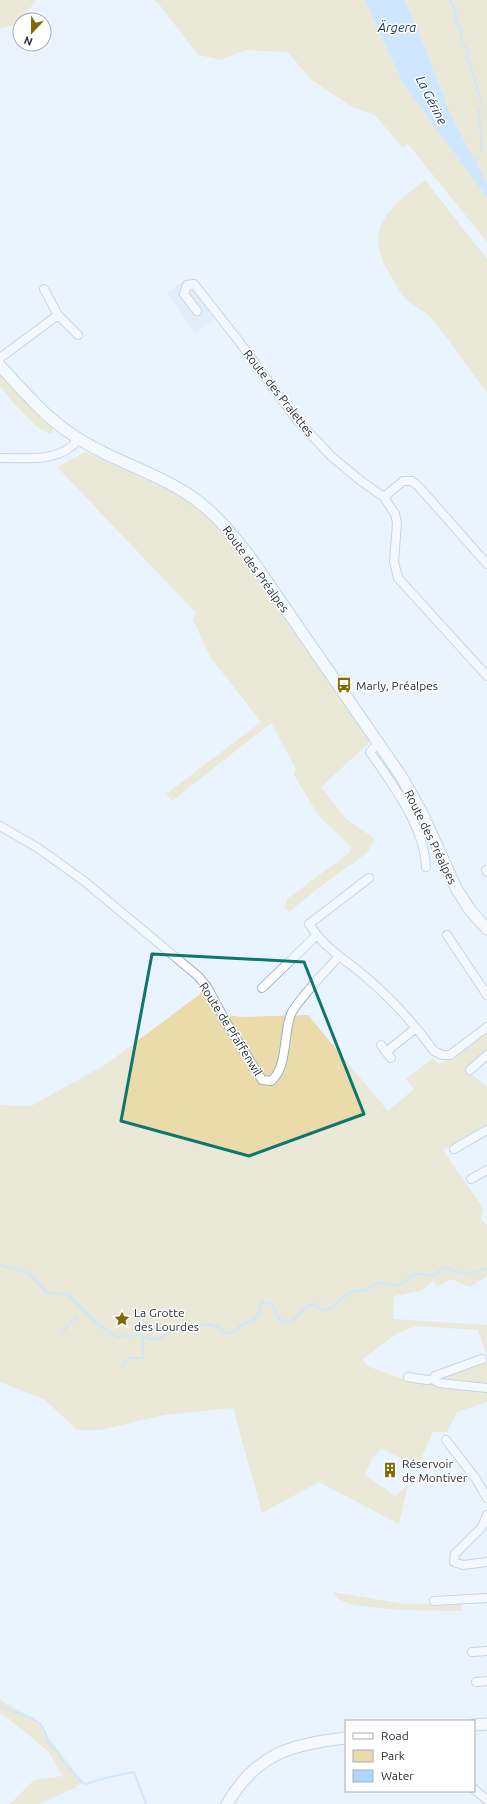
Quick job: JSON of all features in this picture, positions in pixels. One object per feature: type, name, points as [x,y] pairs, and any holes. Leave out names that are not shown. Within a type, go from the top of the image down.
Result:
[{"type":"main road","name":"Route des Préalpes","points":[[0,366],[48,416],[79,439],[184,491],[224,525],[250,557],[378,743],[418,807],[456,888],[470,910],[487,929]]},
{"type":"main road","points":[[475,1725],[487,1724]]},
{"type":"main road","points":[[227,1804],[250,1773],[275,1754],[298,1745],[345,1738]]},
{"type":"street","name":"Route des Pralettes","points":[[197,310],[184,294],[187,285],[194,284],[293,414],[332,457],[361,481],[384,497],[395,514],[397,522],[394,562],[398,578],[487,676]]},
{"type":"street","points":[[44,289],[58,315],[78,335]]},
{"type":"street","points":[[0,358],[58,315]]},
{"type":"street","points":[[0,458],[41,458],[54,456],[69,448],[79,439]]},
{"type":"street","points":[[384,497],[403,481],[412,481],[487,564]]},
{"type":"street","name":"Route des Préalpes","points":[[378,743],[370,752],[393,786],[420,835],[425,852],[426,867]]},
{"type":"street","name":"Route de Pfaffenwil","points":[[0,826],[38,848],[84,881],[198,976],[207,987],[226,1022],[262,1080],[271,1081],[276,1078],[281,1067],[288,1024],[292,1013],[339,956]]},
{"type":"street","points":[[369,878],[309,924],[317,935],[339,956],[384,992],[434,1051],[442,1055],[450,1055],[487,1026]]},
{"type":"street","points":[[262,988],[317,935]]},
{"type":"street","points":[[447,935],[487,995]]},
{"type":"street","points":[[381,1045],[389,1055],[416,1028]]},
{"type":"street","points":[[470,1070],[487,1055]]},
{"type":"street","points":[[454,1149],[487,1130]]},
{"type":"street","points":[[472,1179],[487,1170]]},
{"type":"street","points":[[408,1377],[427,1380],[433,1379],[435,1376],[482,1359]]},
{"type":"street","points":[[433,1379],[439,1383],[487,1388]]},
{"type":"street","points":[[446,1440],[476,1479],[487,1498]]},
{"type":"street","points":[[487,1515],[482,1527],[455,1554],[454,1562],[463,1565],[487,1562]]},
{"type":"street","points":[[434,1601],[487,1598]]},
{"type":"street","points":[[472,1652],[487,1651]]},
{"type":"street","points":[[476,1682],[487,1681]]},
{"type":"street","points":[[475,1790],[487,1800]]},
{"type":"highlighted area","points":[[152,954],[304,962],[364,1114],[249,1156],[121,1121]]},
{"type":"shaded area","points":[[186,279],[214,319],[195,333],[167,293]]},
{"type":"green space","points":[[0,0],[36,0],[28,12],[12,12],[12,25],[0,28]]},
{"type":"green space","points":[[153,0],[365,0],[402,82],[487,198],[487,242],[408,144],[403,148],[376,116],[352,107],[310,79],[288,52],[245,50],[222,60],[198,55],[158,3]]},
{"type":"green space","points":[[404,0],[487,0],[487,183],[451,115],[413,17]]},
{"type":"green space","points":[[425,180],[487,259],[487,393],[438,326],[425,312],[404,297],[382,260],[379,245],[379,233],[383,221],[400,200]]},
{"type":"green space","points":[[0,374],[53,428],[52,434],[39,428],[17,407],[0,387]]},
{"type":"green space","points":[[85,452],[182,496],[218,525],[295,628],[370,742],[321,787],[346,819],[375,839],[367,853],[325,883],[289,912],[284,907],[288,898],[349,853],[351,847],[318,815],[294,775],[296,769],[271,723],[172,801],[166,794],[261,722],[211,658],[193,620],[196,613],[57,467]]},
{"type":"green space","points":[[204,991],[218,1013],[240,1017],[308,1015],[388,1111],[414,1089],[406,1079],[433,1058],[439,1064],[448,1059],[453,1059],[487,1032],[487,1053],[465,1069],[487,1087],[487,1126],[443,1150],[483,1208],[481,1219],[487,1225],[487,1276],[470,1287],[451,1279],[437,1287],[433,1281],[421,1291],[394,1296],[393,1319],[487,1325],[487,1356],[478,1330],[415,1326],[396,1334],[363,1359],[367,1366],[406,1380],[445,1385],[440,1377],[487,1359],[487,1402],[457,1412],[447,1432],[433,1432],[417,1467],[382,1449],[372,1458],[365,1475],[395,1496],[408,1485],[399,1524],[319,1482],[262,1513],[233,1408],[164,1415],[101,1430],[77,1430],[45,1400],[0,1382],[0,1105],[31,1106],[108,1063]]},
{"type":"green space","points":[[333,1592],[405,1604],[461,1603],[462,1611],[398,1610],[361,1606],[347,1603],[339,1599]]},
{"type":"green space","points":[[0,1700],[34,1719],[83,1782],[75,1788],[39,1804],[10,1804],[34,1780],[62,1776],[49,1752],[9,1719],[0,1714]]},
{"type":"water","name":"Ärgera","points":[[365,0],[404,0],[413,17],[451,115],[487,183],[487,198],[402,82]]},
{"type":"waterway","points":[[450,0],[456,13],[455,19],[460,29],[462,43],[469,52],[467,60],[470,63],[482,105]]},
{"type":"waterway","points":[[479,110],[481,151]]},
{"type":"waterway","points":[[474,164],[478,158]]},
{"type":"waterway","points":[[0,1265],[29,1273],[47,1293],[67,1294],[100,1326],[117,1337],[138,1335],[149,1339],[163,1337],[175,1330],[208,1324],[218,1327],[226,1333],[234,1332],[242,1324],[251,1322],[260,1312],[260,1306],[263,1302],[271,1303],[278,1317],[283,1322],[288,1323],[309,1305],[314,1304],[325,1310],[329,1309],[350,1293],[365,1290],[379,1283],[393,1286],[403,1283],[410,1277],[416,1275],[421,1274],[434,1276],[443,1268],[449,1268],[465,1274],[487,1268]]},
{"type":"waterway","points":[[61,1334],[77,1317]]},
{"type":"waterway","points":[[126,1361],[130,1358],[143,1358],[143,1338]]},
{"type":"waterway","points":[[122,1367],[124,1363]]},
{"type":"waterway","points":[[0,1707],[37,1721],[46,1734],[49,1744],[54,1747],[64,1763],[83,1783],[86,1784],[109,1777],[134,1772],[146,1804]]},
{"type":"place","name":"Marly, Préalpes","points":[[344,685]]},
{"type":"place","name":"La Grotte des Lourdes","points":[[122,1319]]},
{"type":"place","name":"Réservoir de Montiver","points":[[390,1470]]},
{"type":"water label","name":"La Gérine","points":[[432,100]]}]
